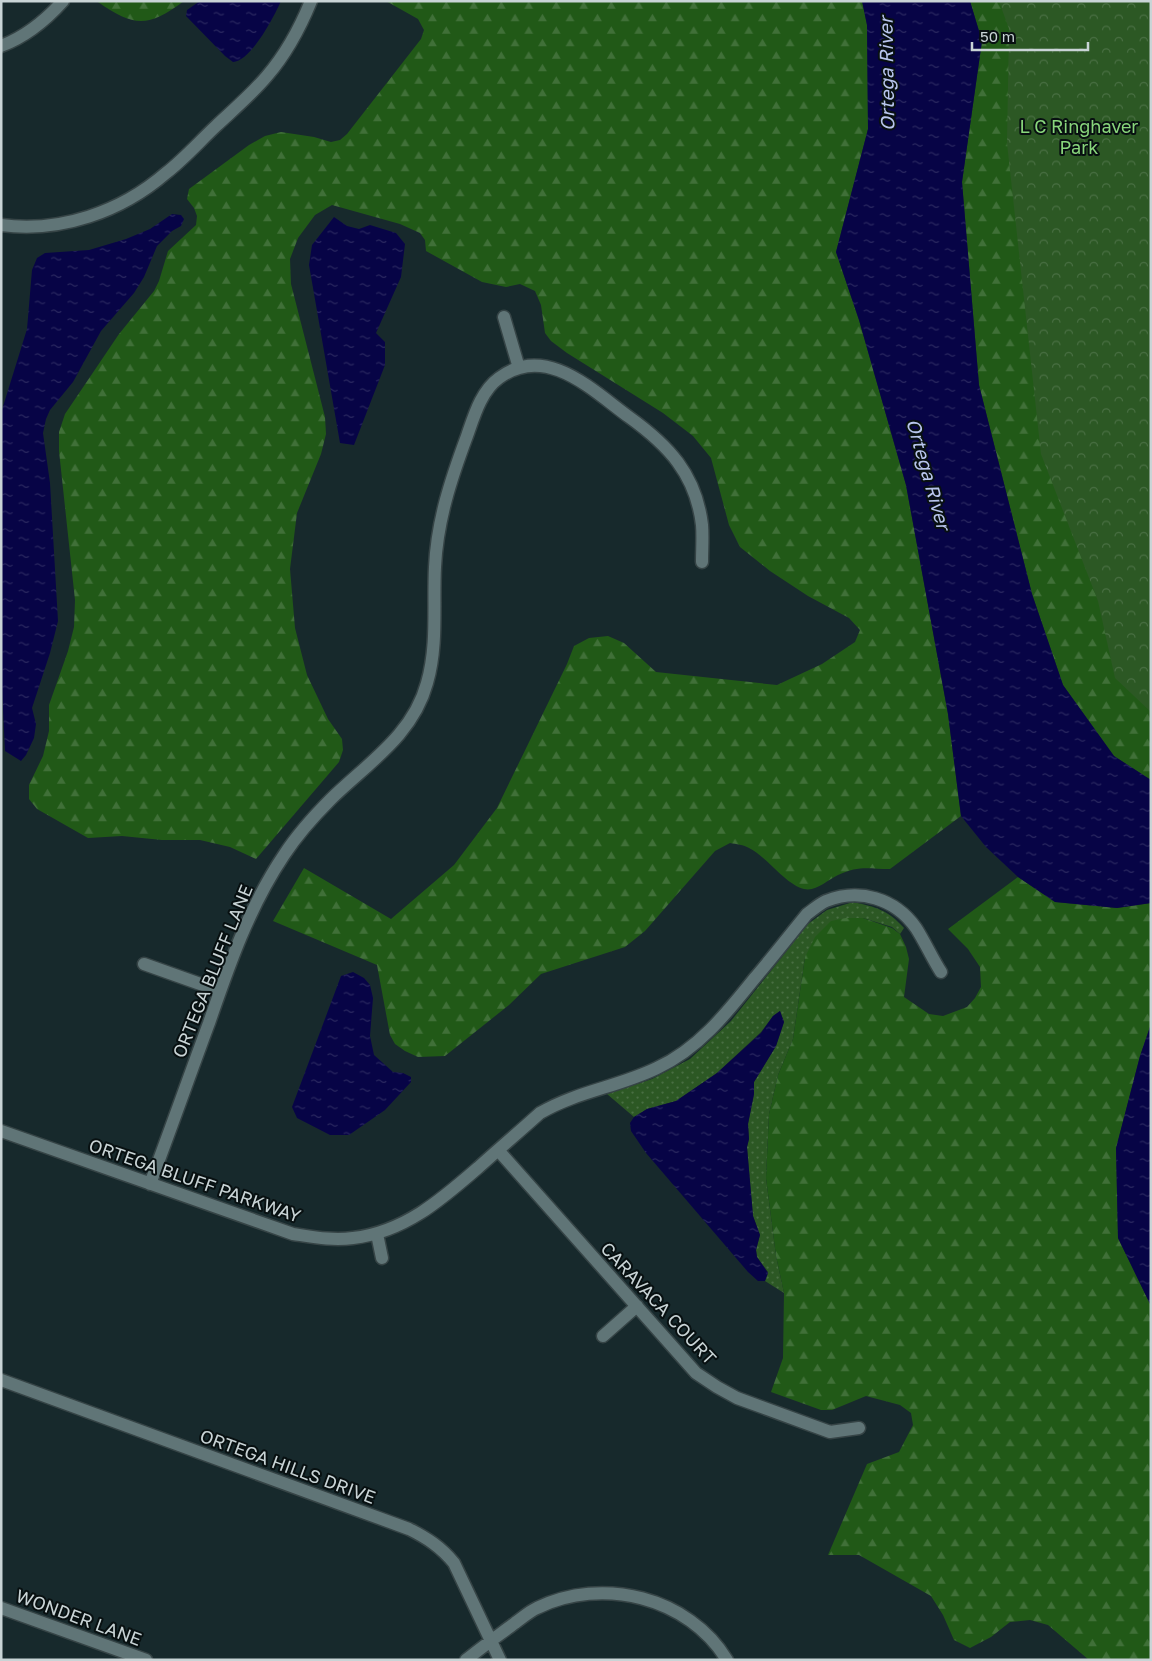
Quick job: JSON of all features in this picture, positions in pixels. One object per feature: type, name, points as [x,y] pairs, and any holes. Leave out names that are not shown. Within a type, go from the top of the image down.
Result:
[{"type":"street","points":[[1,46],[27,33],[52,13],[63,1]]},
{"type":"street","points":[[1,225],[19,228],[55,225],[98,214],[143,190],[166,174],[267,76],[286,50],[312,1]]},
{"type":"street","points":[[504,317],[520,368]]},
{"type":"street","name":"ORTEGA BLUFF LANE","points":[[150,1184],[220,991],[256,902],[285,853],[311,820],[389,746],[404,730],[417,709],[427,684],[433,656],[435,564],[439,526],[449,483],[476,410],[486,391],[500,377],[520,368],[541,366],[556,368],[572,376],[646,429],[663,444],[681,466],[693,490],[702,523],[702,562]]},
{"type":"street","name":"ORTEGA BLUFF PARKWAY","points":[[1,1131],[293,1234],[324,1239],[352,1239],[377,1234],[403,1224],[442,1200],[540,1113],[558,1102],[657,1068],[679,1056],[701,1040],[724,1018],[806,914],[824,902],[843,896],[860,895],[881,900],[899,909],[915,927],[941,972]]},
{"type":"street","points":[[144,964],[220,991]]},
{"type":"street","name":"CARAVACA COURT","points":[[498,1150],[696,1373],[716,1387],[737,1398],[830,1432],[859,1428]]},
{"type":"street","points":[[377,1234],[382,1258]]},
{"type":"street","points":[[603,1336],[637,1306]]},
{"type":"street","name":"ORTEGA HILLS DRIVE","points":[[1,1380],[409,1528],[427,1538],[443,1550],[454,1563],[500,1660]]},
{"type":"street","points":[[466,1660],[536,1608],[561,1598],[585,1594],[611,1593],[635,1596],[659,1604],[682,1615],[702,1629],[720,1648],[727,1660]]},
{"type":"street","name":"WONDER LANE","points":[[1,1608],[146,1660]]},
{"type":"green space","points":[[184,1],[160,16],[141,21],[122,16],[98,2]]},
{"type":"green space","points":[[386,1],[862,1],[867,25],[868,129],[836,252],[859,320],[906,485],[948,714],[961,816],[890,869],[864,868],[852,870],[838,875],[813,889],[804,889],[797,886],[756,852],[742,845],[730,843],[715,851],[645,931],[625,947],[541,974],[509,1005],[445,1056],[418,1057],[395,1044],[390,1035],[377,965],[273,921],[304,868],[391,919],[454,865],[497,808],[574,646],[589,638],[608,636],[624,643],[656,672],[777,685],[822,664],[855,642],[860,630],[849,618],[808,596],[770,571],[740,547],[729,525],[711,458],[693,436],[663,413],[551,341],[545,333],[541,305],[535,291],[520,284],[506,287],[482,282],[426,251],[425,240],[420,233],[400,224],[332,205],[315,215],[298,238],[290,259],[291,284],[325,417],[326,434],[321,454],[297,513],[290,569],[295,628],[307,675],[328,719],[342,739],[343,750],[339,762],[256,859],[230,847],[200,840],[162,840],[122,836],[88,838],[37,809],[29,799],[29,785],[43,756],[49,731],[49,705],[68,651],[74,627],[75,600],[59,451],[59,432],[65,414],[119,334],[154,291],[168,251],[196,225],[197,216],[187,199],[189,189],[249,145],[265,136],[281,132],[314,137],[331,142],[340,140],[347,134],[421,39],[424,30],[418,19]]},
{"type":"green space","name":"L C Ringhaver Park","points":[[970,1],[1151,1],[1151,780],[1114,756],[1063,685],[1032,594],[979,385],[962,182],[982,41]]},
{"type":"green space","name":"L C Ringhaver Park","points":[[999,1],[1151,1],[1151,712],[1115,678],[1098,601],[1041,454],[1007,143],[1009,29]]},
{"type":"green space","points":[[1018,877],[1055,902],[1117,908],[1151,903],[1151,1024],[1140,1056],[1116,1149],[1118,1238],[1151,1306],[1151,1660],[1089,1660],[1048,1625],[1030,1620],[1010,1622],[991,1637],[970,1648],[954,1640],[943,1615],[931,1596],[859,1555],[828,1555],[867,1464],[899,1452],[913,1425],[911,1413],[900,1405],[866,1396],[832,1410],[821,1410],[771,1392],[783,1358],[784,1293],[776,1256],[766,1178],[769,1114],[778,1075],[793,1039],[805,957],[815,937],[831,921],[846,918],[863,918],[892,928],[900,934],[909,959],[904,997],[929,1014],[943,1016],[967,1007],[981,987],[980,967],[968,949],[948,929]]},
{"type":"green space","points":[[853,902],[887,913],[904,928],[900,934],[892,927],[863,918],[805,957],[793,1039],[778,1075],[769,1114],[766,1178],[776,1256],[784,1293],[765,1281],[768,1272],[757,1257],[756,1250],[760,1235],[753,1216],[747,1147],[754,1082],[776,1046],[784,1022],[780,1011],[773,1016],[761,1032],[717,1073],[676,1101],[647,1109],[634,1117],[607,1094],[652,1079],[690,1059],[731,1021],[808,924],[827,910]]},
{"type":"water","points":[[200,1],[281,1],[254,46],[240,60],[233,62],[186,16],[187,10]]},
{"type":"water","name":"Ortega River","points":[[862,1],[970,1],[982,41],[962,182],[979,385],[1032,594],[1063,685],[1114,756],[1151,780],[1151,903],[1117,908],[1055,902],[1018,877],[986,847],[961,816],[948,714],[906,485],[859,320],[836,252],[868,129],[867,25]]},
{"type":"water","points":[[172,214],[181,215],[184,219],[181,226],[172,231],[157,246],[144,277],[134,293],[101,331],[73,382],[50,410],[46,419],[43,433],[50,483],[58,621],[32,708],[36,724],[34,738],[21,761],[5,751],[1,668],[1,413],[27,329],[32,270],[37,258],[45,253],[89,250],[126,239],[150,229]]},
{"type":"water","points":[[334,217],[347,226],[359,229],[370,225],[396,233],[405,244],[401,277],[376,333],[385,342],[385,365],[354,445],[340,443],[309,265],[312,245]]},
{"type":"water","points":[[353,972],[364,978],[370,985],[373,998],[370,1036],[374,1055],[393,1072],[403,1073],[411,1077],[411,1082],[385,1110],[349,1135],[330,1135],[297,1118],[292,1107],[341,976]]},
{"type":"water","points":[[780,1011],[784,1022],[776,1046],[754,1082],[754,1094],[748,1124],[749,1139],[747,1147],[753,1216],[760,1235],[756,1250],[757,1257],[768,1273],[765,1281],[758,1281],[748,1272],[646,1153],[631,1131],[630,1123],[634,1117],[647,1109],[676,1101],[717,1073],[761,1033],[773,1016]]},
{"type":"water","points":[[1151,1024],[1151,1306],[1118,1238],[1116,1148],[1140,1056]]}]
